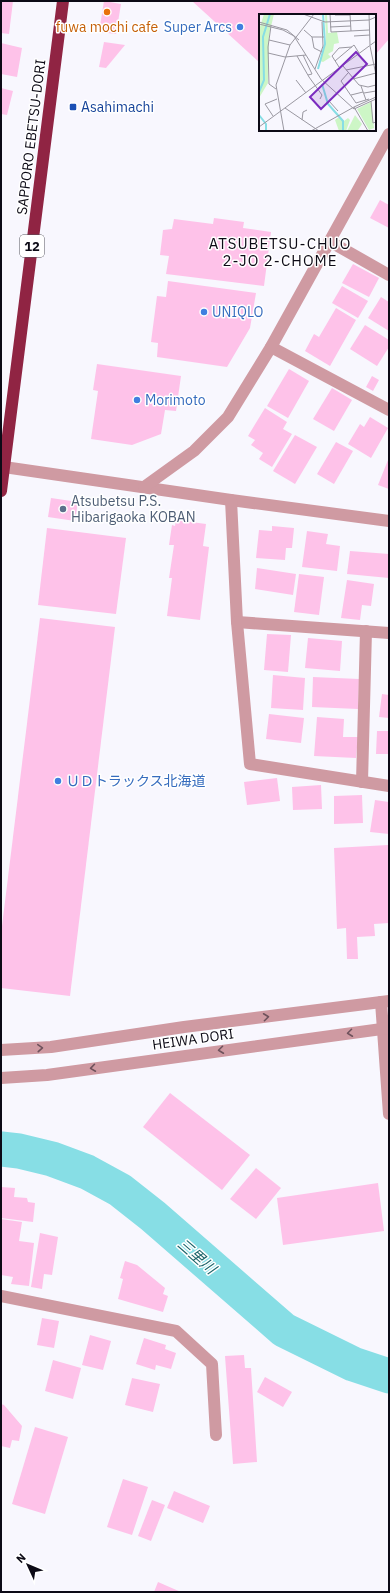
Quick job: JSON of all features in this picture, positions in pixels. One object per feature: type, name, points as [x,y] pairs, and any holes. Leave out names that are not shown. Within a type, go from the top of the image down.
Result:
[{"type":"highway","name":"SAPPORO EBETSU-DORI","points":[[1,491],[64,1]]},
{"type":"street","points":[[144,487],[194,451],[228,417],[271,347],[329,240],[388,137]]},
{"type":"street","points":[[329,240],[389,275]]},
{"type":"street","points":[[271,347],[389,410]]},
{"type":"street","points":[[4,467],[389,521]]},
{"type":"street","points":[[231,500],[237,622],[250,764],[389,786]]},
{"type":"street","points":[[237,622],[389,633]]},
{"type":"street","points":[[362,782],[366,631]]},
{"type":"street","points":[[385,1002],[389,1114]]},
{"type":"street","name":"HEIWA DORI","points":[[1,1050],[51,1047],[184,1027],[385,1002]]},
{"type":"street","name":"HEIWA DORI","points":[[1,1078],[47,1074],[386,1029]]},
{"type":"street","points":[[1,1296],[176,1331],[212,1364],[216,1435]]},
{"type":"building","points":[[1,1],[13,1],[9,34],[1,33]]},
{"type":"building","points":[[104,1],[121,4],[116,34],[99,32]]},
{"type":"building","name":"Super Arcs","points":[[192,1],[389,1],[389,39],[376,54],[376,14],[259,14],[259,62]]},
{"type":"building","points":[[104,42],[125,45],[106,68],[99,67]]},
{"type":"building","points":[[1,43],[22,48],[17,77],[1,74]]},
{"type":"building","points":[[1,88],[13,91],[7,115],[1,114]]},
{"type":"building","points":[[380,200],[389,205],[389,228],[370,218]]},
{"type":"building","points":[[214,218],[244,222],[243,228],[271,232],[264,286],[166,274],[169,256],[160,255],[163,230],[172,229],[174,219],[213,224]]},
{"type":"building","points":[[353,264],[379,278],[369,297],[342,283]]},
{"type":"building","name":"UNIQLO","points":[[168,281],[256,293],[250,328],[227,367],[157,357],[158,343],[151,342],[157,296],[166,297]]},
{"type":"building","points":[[342,286],[368,301],[358,318],[332,303]]},
{"type":"building","points":[[381,297],[389,302],[389,331],[368,318]]},
{"type":"building","points":[[336,308],[356,320],[330,366],[305,351],[314,334],[319,337]]},
{"type":"building","points":[[365,325],[389,340],[389,347],[377,366],[350,349]]},
{"type":"building","name":"Morimoto","points":[[97,364],[181,376],[176,411],[165,410],[161,434],[132,445],[91,439],[98,391],[93,390]]},
{"type":"building","points":[[289,369],[309,381],[288,418],[267,406]]},
{"type":"building","points":[[372,376],[379,380],[373,391],[366,387]]},
{"type":"building","points":[[332,388],[352,400],[334,431],[313,419]]},
{"type":"building","points":[[265,408],[287,422],[283,429],[292,434],[272,467],[259,459],[263,453],[251,445],[255,440],[248,436]]},
{"type":"building","points":[[370,417],[388,428],[371,458],[348,444],[360,424],[364,427]]},
{"type":"building","points":[[295,435],[317,447],[295,484],[273,471]]},
{"type":"building","points":[[336,442],[353,451],[334,484],[317,474]]},
{"type":"building","points":[[388,460],[389,461],[389,489],[378,485]]},
{"type":"building","name":"Atsubetsu P.S. Hibarigaoka KOBAN","points":[[51,498],[78,502],[75,521],[48,517]]},
{"type":"building","points":[[176,520],[206,524],[203,546],[209,547],[200,620],[167,616],[172,578],[169,578],[174,545],[169,545],[172,525],[175,526]]},
{"type":"building","points":[[272,526],[294,528],[292,548],[286,548],[285,560],[256,558],[259,530],[272,531]]},
{"type":"building","points":[[47,528],[126,538],[116,614],[38,605]]},
{"type":"building","points":[[307,531],[328,534],[326,544],[340,546],[337,571],[302,567]]},
{"type":"building","points":[[350,551],[389,554],[389,578],[347,574]]},
{"type":"building","points":[[257,568],[296,574],[293,595],[255,589]]},
{"type":"building","points":[[299,574],[324,577],[319,615],[294,612]]},
{"type":"building","points":[[347,580],[374,584],[371,606],[362,605],[360,620],[341,618]]},
{"type":"building","name":"ＵＤトラックス北海道","points":[[40,618],[115,627],[70,996],[1,988],[1,934]]},
{"type":"building","points":[[267,634],[291,635],[288,672],[264,670]]},
{"type":"building","points":[[308,638],[342,641],[340,671],[305,668]]},
{"type":"building","points":[[273,675],[305,678],[303,710],[271,708]]},
{"type":"building","points":[[313,677],[359,679],[358,709],[312,707]]},
{"type":"building","points":[[382,694],[389,695],[389,718],[379,717]]},
{"type":"building","points":[[269,714],[304,718],[301,743],[266,739]]},
{"type":"building","points":[[317,717],[344,719],[343,737],[358,737],[356,758],[314,756]]},
{"type":"building","points":[[377,731],[389,731],[389,754],[376,754]]},
{"type":"building","points":[[277,778],[280,801],[247,805],[244,782]]},
{"type":"building","points":[[321,785],[322,809],[293,810],[292,787]]},
{"type":"building","points":[[362,795],[363,823],[334,824],[334,796]]},
{"type":"building","points":[[375,800],[389,802],[389,834],[370,832]]},
{"type":"building","points":[[388,845],[389,923],[374,924],[375,936],[357,937],[358,959],[347,959],[346,928],[337,929],[334,848]]},
{"type":"building","points":[[170,1093],[250,1155],[222,1190],[143,1127]]},
{"type":"building","points":[[256,1168],[281,1188],[256,1219],[230,1199]]},
{"type":"building","points":[[378,1183],[384,1231],[283,1245],[277,1198]]},
{"type":"building","points":[[1,1187],[15,1188],[14,1197],[27,1198],[28,1202],[35,1203],[33,1222],[1,1218]]},
{"type":"building","points":[[1,1219],[22,1222],[19,1241],[34,1243],[29,1286],[11,1284],[13,1277],[1,1275]]},
{"type":"building","points":[[40,1233],[58,1237],[52,1275],[44,1274],[42,1289],[31,1287]]},
{"type":"building","points":[[125,1261],[137,1265],[165,1288],[163,1294],[168,1296],[163,1312],[118,1299],[123,1279],[120,1278]]},
{"type":"building","points":[[42,1318],[59,1321],[54,1348],[37,1345]]},
{"type":"building","points":[[90,1335],[111,1341],[103,1370],[82,1365]]},
{"type":"building","points":[[144,1338],[166,1345],[165,1349],[176,1353],[171,1369],[156,1365],[155,1370],[136,1364]]},
{"type":"building","points":[[244,1355],[245,1368],[251,1368],[257,1462],[233,1464],[225,1356]]},
{"type":"building","points":[[53,1360],[81,1368],[73,1399],[45,1391]]},
{"type":"building","points":[[265,1377],[292,1392],[283,1407],[257,1392]]},
{"type":"building","points":[[132,1378],[160,1384],[153,1412],[125,1405]]},
{"type":"building","points":[[1,1404],[4,1405],[22,1426],[19,1441],[12,1440],[10,1448],[1,1446]]},
{"type":"building","points":[[35,1427],[68,1437],[45,1514],[12,1504]]},
{"type":"building","points":[[123,1479],[148,1487],[132,1535],[107,1527]]},
{"type":"building","points":[[174,1491],[210,1506],[203,1523],[167,1508]]},
{"type":"building","points":[[152,1500],[165,1505],[151,1541],[138,1536]]},
{"type":"building","points":[[158,1582],[181,1592],[154,1592]]},
{"type":"waterway","name":"三里川","points":[[1,1149],[19,1151],[52,1159],[87,1172],[120,1190],[153,1216],[284,1330],[353,1364],[389,1376]]},
{"type":"place","name":"fuwa mochi cafe","points":[[107,12]]},
{"type":"place","name":"Super Arcs","points":[[240,27]]},
{"type":"place","name":"Asahimachi","points":[[73,107]]},
{"type":"place","name":"UNIQLO","points":[[204,312]]},
{"type":"place","name":"Morimoto","points":[[137,400]]},
{"type":"place","name":"Atsubetsu P.S. Hibarigaoka KOBAN","points":[[63,509]]},
{"type":"place","name":"ＵＤトラックス北海道","points":[[58,781]]},
{"type":"district","name":"ATSUBETSU-CHUO 2-JO 2-CHOME","points":[[280,252]]}]
